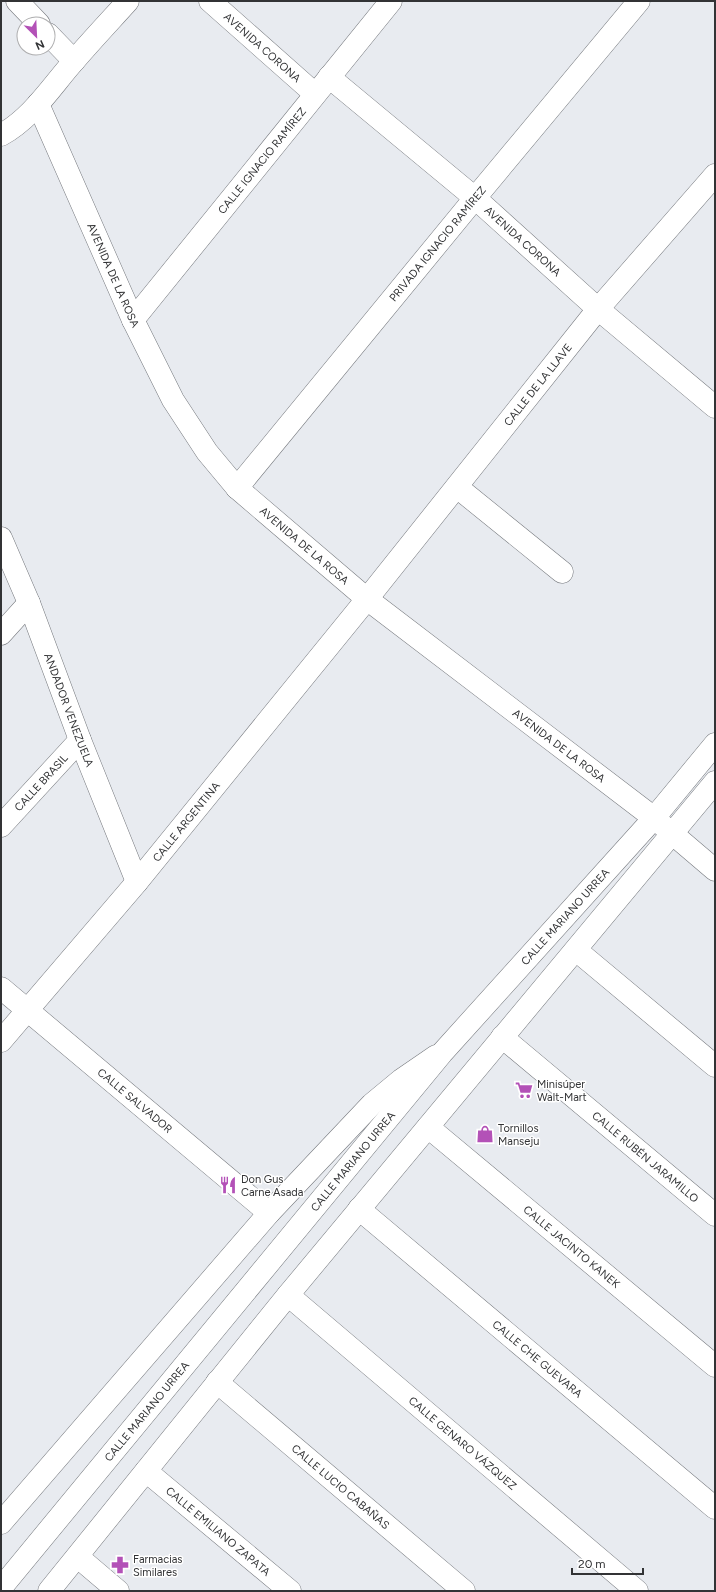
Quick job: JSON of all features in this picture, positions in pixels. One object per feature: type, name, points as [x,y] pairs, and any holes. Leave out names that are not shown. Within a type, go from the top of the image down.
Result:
[{"type":"street","points":[[17,1],[31,16]]},
{"type":"street","points":[[1,135],[23,119],[38,104],[128,1]]},
{"type":"street","name":"AVENIDA CORONA","points":[[210,1],[315,94]]},
{"type":"street","name":"CALLE IGNACIO RAMÍREZ","points":[[132,320],[391,1]]},
{"type":"street","name":"PRIVADA IGNACIO RAMÍREZ","points":[[237,488],[474,198],[639,1]]},
{"type":"street","points":[[56,42],[74,61]]},
{"type":"street","name":"AVENIDA CORONA","points":[[329,78],[474,198],[598,309],[715,408]]},
{"type":"street","name":"AVENIDA DE LA ROSA","points":[[38,104],[132,320],[173,400],[207,452],[237,488],[367,599],[654,818],[715,870]]},
{"type":"street","name":"CALLE DE LA LLAVE","points":[[367,599],[598,309],[715,175]]},
{"type":"street","points":[[457,487],[562,572]]},
{"type":"street","name":"ANDADOR VENEZUELA","points":[[1,538],[29,603],[80,740],[137,882]]},
{"type":"street","name":"CALLE ARGENTINA","points":[[1,1041],[137,882],[367,599]]},
{"type":"street","points":[[1,634],[29,603]]},
{"type":"street","name":"CALLE BRASIL","points":[[1,826],[80,740]]},
{"type":"street","name":"CALLE MARIANO URREA","points":[[1,1588],[442,1052],[654,818],[715,744]]},
{"type":"street","points":[[49,1591],[78,1557],[288,1295],[715,782]]},
{"type":"street","points":[[576,950],[715,1066]]},
{"type":"street","name":"CALLE SALVADOR","points":[[1,988],[269,1213]]},
{"type":"street","name":"CALLE RUBÉN JARAMILLO","points":[[502,1038],[715,1215]]},
{"type":"street","points":[[1,1523],[269,1213],[372,1104],[401,1080],[442,1052]]},
{"type":"street","name":"CALLE JACINTO KANEK","points":[[428,1127],[715,1366]]},
{"type":"street","name":"CALLE CHE GUEVARA","points":[[359,1209],[715,1508]]},
{"type":"street","name":"CALLE GENARO VÁZQUEZ","points":[[288,1295],[638,1591]]},
{"type":"street","name":"CALLE LUCIO CABAÑAS","points":[[218,1382],[464,1591]]},
{"type":"street","name":"CALLE EMILIANO ZAPATA","points":[[146,1471],[290,1591]]},
{"type":"street","points":[[78,1557],[118,1591]]},
{"type":"place","name":"Minisúper Walt-Mart","points":[[524,1090]]},
{"type":"place","name":"Tornillos Manseju","points":[[485,1134]]},
{"type":"place","name":"Don Gus Carne Asada","points":[[228,1185]]},
{"type":"place","name":"Farmacias Similares","points":[[120,1565]]}]
